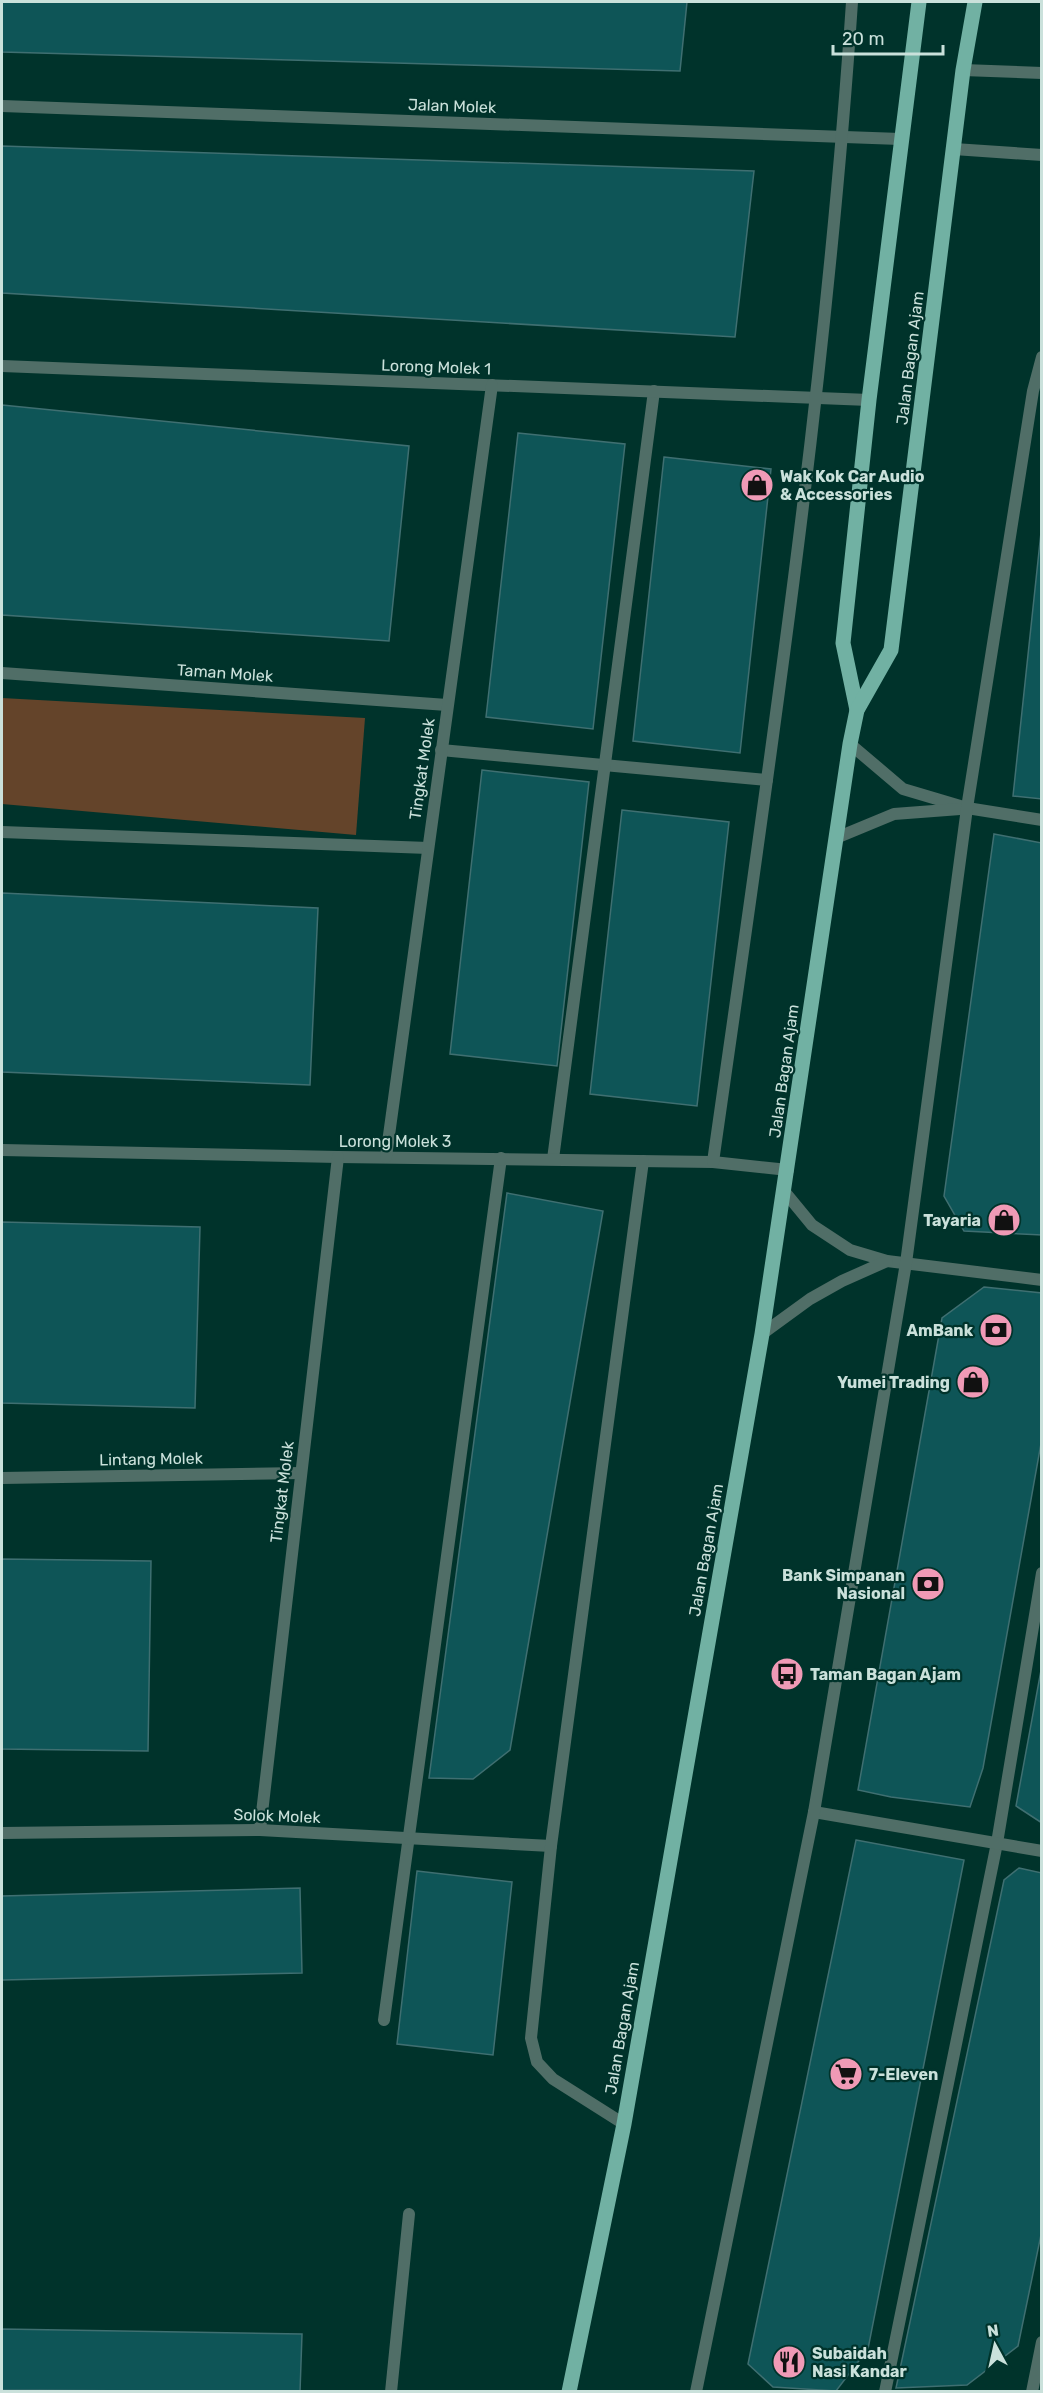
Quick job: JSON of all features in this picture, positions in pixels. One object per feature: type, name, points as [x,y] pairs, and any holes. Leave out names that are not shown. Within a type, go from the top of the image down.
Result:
[{"type":"main road","name":"Jalan Bagan Ajam","points":[[857,710],[843,643],[868,400],[919,2]]},
{"type":"main road","name":"Jalan Bagan Ajam","points":[[569,2391],[624,2124],[762,1334],[850,744],[857,710],[891,650],[963,70],[975,2]]},
{"type":"street","points":[[713,1162],[768,780],[817,398],[843,137],[852,2]]},
{"type":"street","points":[[963,70],[1041,73]]},
{"type":"street","name":"Jalan Molek","points":[[2,106],[900,139]]},
{"type":"street","points":[[954,149],[1041,155]]},
{"type":"street","points":[[696,2391],[814,1812],[906,1263],[968,808],[1041,357]]},
{"type":"street","name":"Lorong Molek 1","points":[[2,366],[868,400]]},
{"type":"street","name":"Tingkat Molek","points":[[386,1157],[492,386]]},
{"type":"street","points":[[553,1159],[654,392]]},
{"type":"street","name":"Taman Molek","points":[[2,673],[447,705]]},
{"type":"street","points":[[850,744],[903,789],[968,808],[1041,820]]},
{"type":"street","points":[[441,750],[768,780]]},
{"type":"street","points":[[836,838],[894,814],[968,808]]},
{"type":"street","points":[[2,832],[428,848]]},
{"type":"street","name":"Lorong Molek 3","points":[[2,1150],[713,1162],[788,1170]]},
{"type":"street","name":"Tingkat Molek","points":[[260,1830],[338,1157]]},
{"type":"street","points":[[384,2020],[501,1158]]},
{"type":"street","points":[[624,2124],[553,2079],[537,2062],[531,2038],[551,1846],[643,1161]]},
{"type":"street","points":[[784,1191],[812,1225],[850,1250],[887,1261],[1041,1280]]},
{"type":"street","points":[[762,1334],[810,1299],[842,1281],[887,1261]]},
{"type":"street","name":"Lintang Molek","points":[[2,1478],[301,1473]]},
{"type":"street","points":[[885,2391],[997,1843],[1041,1573]]},
{"type":"street","points":[[814,1812],[1041,1851]]},
{"type":"street","name":"Solok Molek","points":[[2,1833],[260,1830],[551,1846]]},
{"type":"street","points":[[391,2391],[409,2214]]},
{"type":"street","points":[[1032,2391],[1041,2342]]},
{"type":"shaded area","points":[[2,698],[365,718],[356,835],[2,804]]},
{"type":"building","points":[[2,2],[687,2],[680,71],[2,52]]},
{"type":"building","points":[[2,146],[754,171],[735,337],[2,293]]},
{"type":"building","points":[[2,405],[409,446],[389,641],[2,615]]},
{"type":"building","points":[[518,433],[625,444],[593,729],[486,717]]},
{"type":"building","points":[[664,457],[771,469],[740,753],[633,741]]},
{"type":"building","points":[[1042,523],[1042,799],[1013,796]]},
{"type":"building","points":[[482,770],[589,782],[557,1066],[450,1054]]},
{"type":"building","points":[[622,810],[729,822],[697,1106],[590,1094]]},
{"type":"building","points":[[994,834],[1042,843],[1042,1235],[964,1231],[944,1196]]},
{"type":"building","points":[[2,893],[318,908],[310,1085],[2,1072]]},
{"type":"building","points":[[507,1193],[603,1211],[510,1750],[473,1779],[429,1778]]},
{"type":"building","points":[[2,1222],[200,1227],[195,1408],[2,1403]]},
{"type":"building","points":[[984,1287],[1042,1293],[1042,1438],[983,1768],[970,1807],[891,1797],[858,1790],[942,1318]]},
{"type":"building","points":[[2,1559],[151,1561],[148,1751],[2,1749]]},
{"type":"building","points":[[1042,1665],[1042,1823],[1016,1806]]},
{"type":"building","points":[[856,1840],[964,1860],[868,2349],[836,2391],[773,2387],[748,2364]]},
{"type":"building","points":[[1019,1868],[1042,1873],[1042,2230],[1018,2346],[967,2385],[896,2388],[1004,1880]]},
{"type":"building","points":[[417,1871],[512,1882],[493,2055],[397,2044]]},
{"type":"building","points":[[300,1888],[302,1973],[2,1980],[2,1896]]},
{"type":"building","points":[[2,2329],[302,2334],[300,2392],[2,2390]]},
{"type":"place","name":"Wak Kok Car Audio & Accessories","points":[[757,485]]},
{"type":"place","name":"Tayaria","points":[[1004,1220]]},
{"type":"place","name":"AmBank","points":[[996,1330]]},
{"type":"place","name":"Yumei Trading","points":[[973,1382]]},
{"type":"place","name":"Bank Simpanan Nasional","points":[[928,1584]]},
{"type":"place","name":"Taman Bagan Ajam","points":[[787,1674]]},
{"type":"place","name":"7-Eleven","points":[[846,2074]]},
{"type":"place","name":"Subaidah Nasi Kandar","points":[[789,2362]]}]
